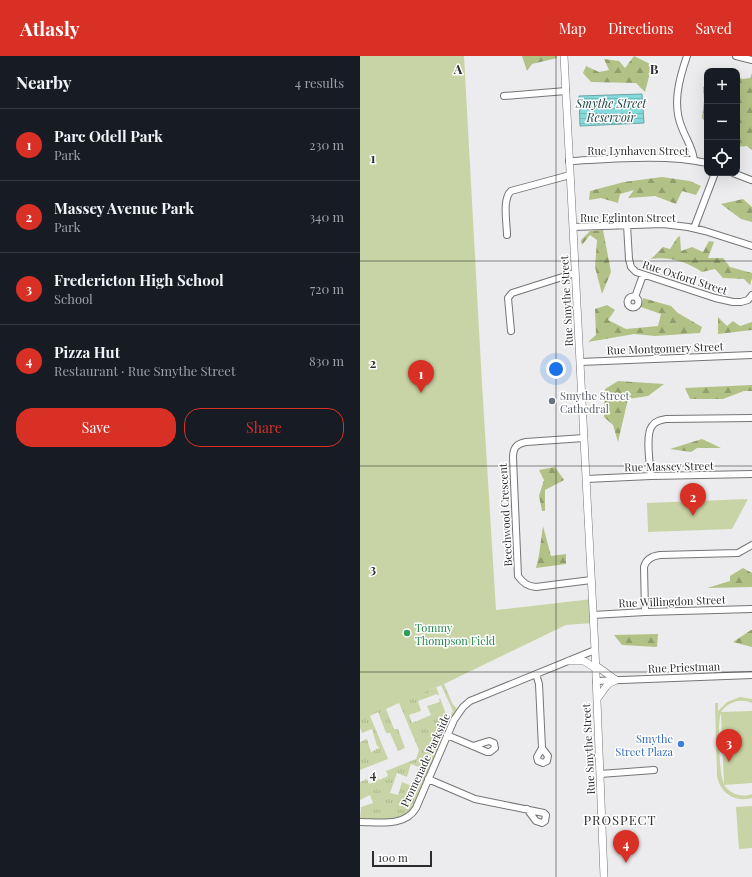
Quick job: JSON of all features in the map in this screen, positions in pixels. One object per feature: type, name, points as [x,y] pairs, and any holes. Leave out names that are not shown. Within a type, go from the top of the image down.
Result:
[{"type":"main road","name":"Rue Smythe Street","points":[[564,56],[595,650],[604,877]]},
{"type":"main road","points":[[569,661],[584,661],[616,680]]},
{"type":"main road","points":[[596,700],[608,684],[616,680]]},
{"type":"street","points":[[687,56],[679,83],[677,108],[678,119],[692,150],[694,160]]},
{"type":"street","points":[[736,56],[752,60]]},
{"type":"street","points":[[504,96],[566,91]]},
{"type":"street","name":"Rue Lynhaven Street","points":[[569,161],[657,158],[694,160],[704,162]]},
{"type":"street","points":[[507,236],[506,200],[508,194],[512,191],[570,175]]},
{"type":"street","points":[[740,175],[752,179],[752,185]]},
{"type":"street","points":[[694,228],[713,176]]},
{"type":"street","name":"Rue Eglinton Street","points":[[573,227],[662,224],[694,228],[752,246]]},
{"type":"street","name":"Rue Oxford Street","points":[[628,225],[631,267],[636,272],[715,298],[733,302],[748,300],[752,295]]},
{"type":"street","points":[[511,331],[508,298],[512,293],[575,273]]},
{"type":"street","points":[[635,297],[643,275]]},
{"type":"street","name":"Rue Montgomery Street","points":[[580,362],[752,355]]},
{"type":"street","points":[[651,476],[648,437],[653,424],[658,421],[666,419],[752,418]]},
{"type":"street","name":"Beechwood Crescent","points":[[584,438],[526,442],[519,443],[515,447],[513,458],[518,576],[523,583],[531,587],[591,580]]},
{"type":"street","name":"Rue Massey Street","points":[[586,478],[752,474]]},
{"type":"street","points":[[645,612],[644,564],[650,557],[660,555],[738,553],[752,545]]},
{"type":"street","name":"Rue Willingdon Street","points":[[593,615],[752,609]]},
{"type":"street","name":"Promenade Parkside","points":[[360,822],[396,822],[408,818],[416,808],[447,735],[458,714],[470,701],[595,650]]},
{"type":"street","points":[[536,674],[539,684],[542,748]]},
{"type":"street","name":"Rue Priestman","points":[[596,681],[752,675]]},
{"type":"street","points":[[447,735],[474,746]]},
{"type":"street","points":[[600,774],[654,770]]},
{"type":"street","points":[[428,780],[476,799],[527,810]]},
{"type":"green space","points":[[360,56],[464,56],[496,610],[592,599],[593,623],[566,625],[444,684],[360,718]]},
{"type":"green space","points":[[522,56],[557,56],[557,58],[532,64],[527,71]]},
{"type":"green space","points":[[634,56],[652,65],[645,92],[636,83],[591,82],[583,73],[586,66],[599,72],[609,70],[604,59],[619,61],[625,68]]},
{"type":"green space","points":[[752,73],[752,150],[747,146],[740,147],[740,78],[750,78]]},
{"type":"green space","points":[[704,100],[704,120],[702,118]]},
{"type":"green space","points":[[662,177],[690,181],[701,186],[696,195],[682,191],[676,204],[655,196],[628,198],[634,190],[620,194],[618,203],[601,198],[589,200],[590,191],[624,182]]},
{"type":"green space","points":[[743,199],[752,207],[752,222],[741,219],[721,204]]},
{"type":"green space","points":[[603,230],[611,272],[602,294],[595,267],[597,240],[590,235],[582,245],[581,240],[590,231]]},
{"type":"green space","points":[[680,236],[681,251],[692,247],[703,252],[709,241],[714,242],[708,258],[723,258],[730,267],[752,273],[750,285],[744,279],[723,278],[715,269],[702,272],[691,265],[671,259],[651,259],[663,247],[670,249]]},
{"type":"green space","points":[[643,298],[671,306],[678,313],[702,327],[700,333],[655,336],[634,334],[588,342],[596,335],[595,309],[607,305],[615,310],[608,320],[626,329],[658,326],[661,314],[641,307]]},
{"type":"green space","points":[[718,317],[727,326],[733,321],[740,326],[752,322],[752,330],[718,334]]},
{"type":"green space","points":[[618,381],[664,384],[648,396],[628,399],[618,442],[613,425],[604,417],[605,389]]},
{"type":"green space","points":[[752,385],[752,391],[744,391],[723,399],[690,399],[685,388]]},
{"type":"green space","points":[[702,439],[721,448],[697,448],[691,452],[670,449]]},
{"type":"green space","points":[[555,467],[564,480],[545,490],[545,511],[542,511],[539,496],[544,480],[539,470]]},
{"type":"green space","points":[[748,499],[732,529],[648,532],[647,503]]},
{"type":"green space","points":[[543,526],[551,556],[566,554],[566,564],[536,568]]},
{"type":"green space","points":[[743,568],[752,573],[752,587],[707,588],[730,581],[730,576]]},
{"type":"green space","points":[[751,630],[752,647],[733,642]]},
{"type":"green space","points":[[658,634],[657,647],[622,645],[614,635]]},
{"type":"green space","points":[[444,684],[452,703],[457,709],[451,719],[414,806],[407,816],[397,819],[360,820],[361,807],[373,803],[370,795],[360,800],[360,782],[367,779],[369,784],[378,780],[377,775],[379,780],[388,776],[386,771],[416,759],[419,750],[399,703],[386,709],[394,729],[398,729],[405,748],[398,751],[390,733],[386,733],[378,712],[370,716],[388,759],[360,770],[360,742],[367,739],[371,752],[379,748],[372,729],[362,733],[360,728],[360,717],[436,687],[439,694],[438,696],[437,694],[418,701],[421,711],[409,715],[412,723],[431,715],[427,706],[440,702],[440,698],[448,719],[453,711],[441,685]],"holes":[[[411,764],[419,767],[413,779],[412,786],[402,782],[398,795],[390,793],[397,773],[407,777]]]},
{"type":"green space","points":[[740,697],[752,699],[752,703],[739,701],[731,703],[721,712],[752,711],[752,783],[724,785],[736,794],[744,796],[752,794],[752,798],[740,799],[729,795],[721,787],[717,776],[715,703],[718,703],[718,711],[727,702]],"holes":[[[721,713],[724,784],[722,779],[719,749],[719,727]]]},
{"type":"green space","points":[[752,806],[752,848],[739,849],[736,807]]},
{"type":"water","name":"Smythe Street Reservoir","points":[[642,94],[644,123],[580,126],[579,96]]},
{"type":"place","name":"Parc Odell Park","points":[[421,393]]},
{"type":"place","name":"Smythe Street Cathedral","points":[[552,401]]},
{"type":"place","name":"Massey Avenue Park","points":[[693,516]]},
{"type":"place","name":"Tommy Thompson Field","points":[[407,633]]},
{"type":"place","name":"Smythe Street Plaza","points":[[681,744]]},
{"type":"place","name":"Fredericton High School","points":[[729,762]]},
{"type":"place","name":"Pizza Hut","points":[[626,863]]},
{"type":"district","name":"PROSPECT","points":[[620,819]]}]
